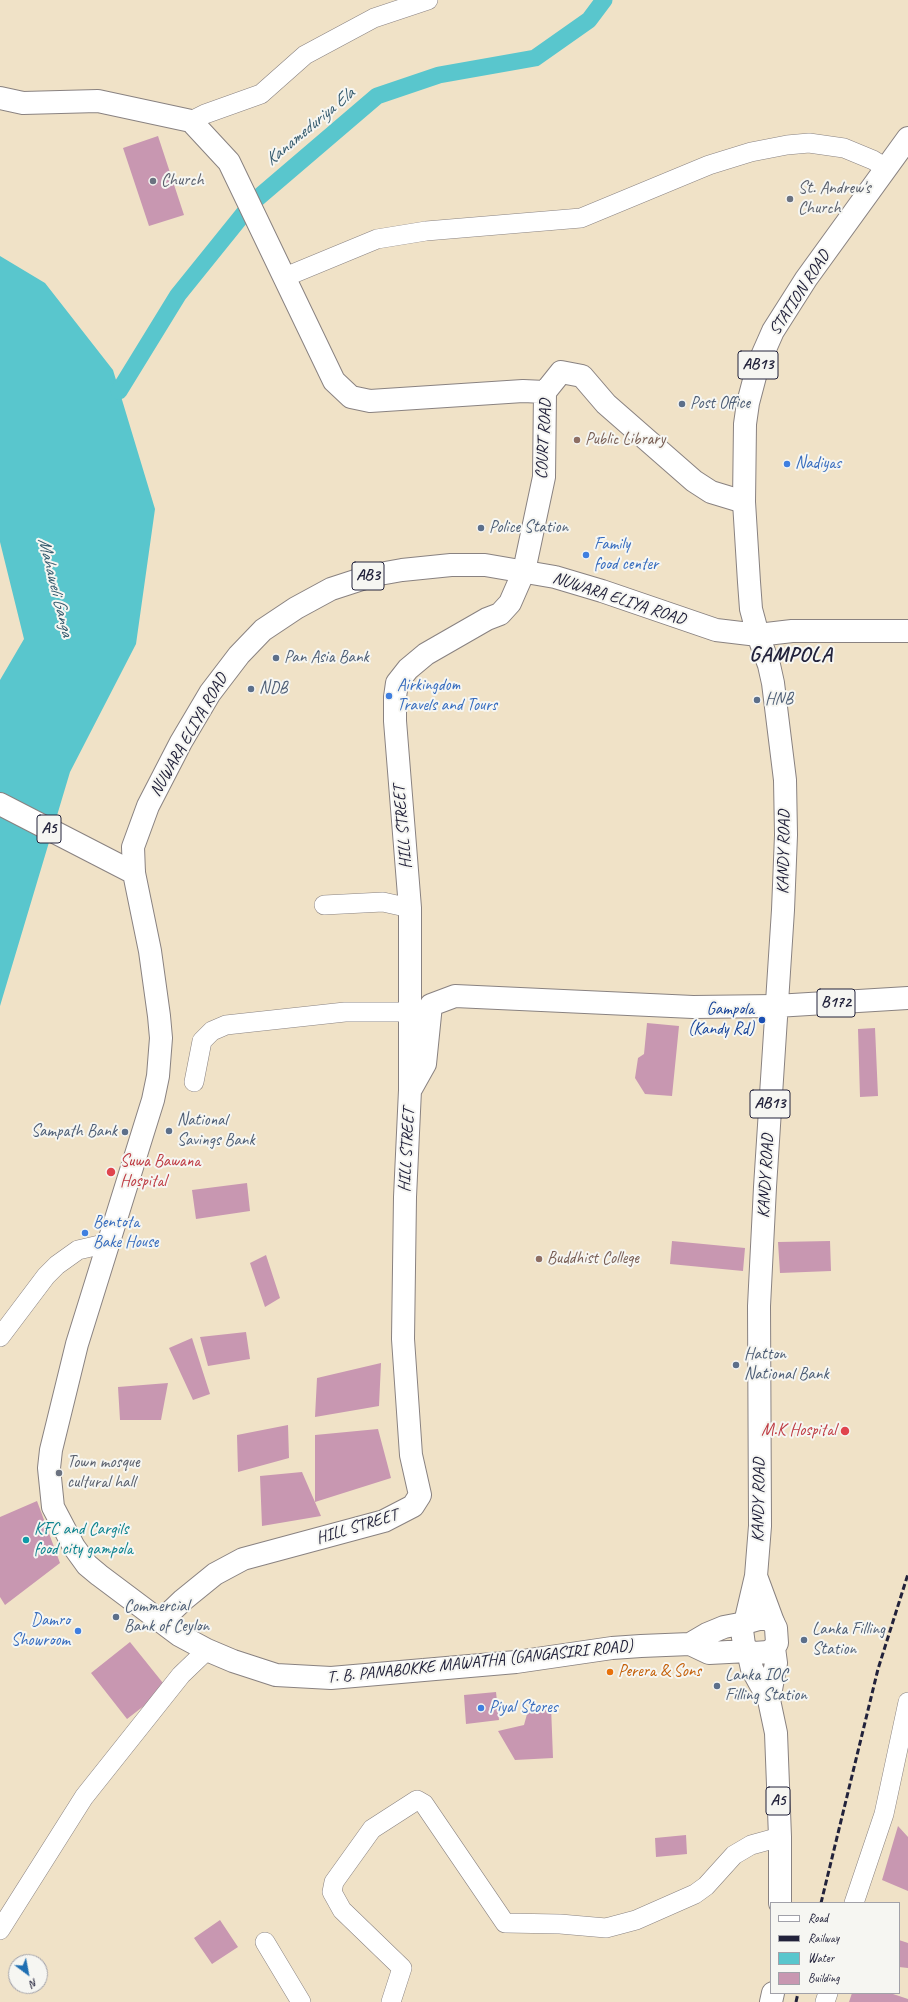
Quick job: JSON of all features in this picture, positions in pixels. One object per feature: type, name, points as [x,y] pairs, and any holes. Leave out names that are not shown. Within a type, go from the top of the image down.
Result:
[{"type":"main road","points":[[0,98],[23,103],[98,101],[190,121],[229,162],[334,381],[351,397],[370,401],[523,391],[545,392]]},
{"type":"main road","name":"STATION ROAD","points":[[758,635],[751,602],[744,502],[745,424],[748,403],[765,349],[773,331],[794,297],[908,138]]},
{"type":"main road","name":"COURT ROAD","points":[[524,572],[544,477],[545,392],[561,372],[582,376],[606,404],[694,481],[711,492],[744,502]]},
{"type":"main road","name":"NUWARA ELIYA ROAD","points":[[134,873],[132,855],[136,836],[148,806],[181,742],[225,672],[251,642],[277,619],[319,595],[374,575],[451,565],[485,565],[556,576],[716,630],[758,635],[792,631],[905,631]]},
{"type":"main road","name":"HILL STREET","points":[[160,1622],[183,1600],[215,1574],[243,1559],[384,1521],[413,1506],[420,1495],[411,1455],[403,1339],[405,1198],[410,1090],[410,908],[395,721],[395,697],[397,683],[408,670],[426,654],[481,622],[500,614],[510,603],[524,572]]},
{"type":"main road","name":"KANDY ROAD","points":[[745,1623],[756,1576],[760,1483],[759,1306],[786,835],[785,780],[773,684],[769,665],[758,635]]},
{"type":"main road","name":"A5","points":[[0,804],[134,873]]},
{"type":"main road","name":"T. B. PANABOKKE MAWATHA (GANGASIRI ROAD)","points":[[134,873],[155,976],[161,1038],[158,1076],[153,1100],[108,1243],[62,1398],[51,1450],[49,1468],[53,1507],[74,1547],[87,1565],[160,1622],[192,1643],[253,1668],[276,1675],[331,1678],[516,1662],[612,1648],[690,1644],[707,1634],[724,1627],[745,1623]]},
{"type":"main road","points":[[410,1090],[425,1064],[431,1005],[455,996],[693,1007],[776,1006]]},
{"type":"main road","name":"B172","points":[[776,1006],[908,998]]},
{"type":"main road","name":"KANDY ROAD","points":[[756,1576],[773,1622]]},
{"type":"main road","points":[[759,1619],[766,1619],[773,1622],[777,1635],[777,1643],[774,1648],[762,1653],[748,1651],[743,1638],[742,1630],[745,1623],[759,1619]]},
{"type":"main road","name":"T. B. PANABOKKE MAWATHA (GANGASIRI ROAD)","points":[[690,1644],[709,1653],[748,1651]]},
{"type":"main road","name":"A5","points":[[770,1700],[776,1663],[774,1648]]},
{"type":"main road","name":"A5","points":[[748,1651],[752,1668],[770,1700],[776,1733],[780,1837],[780,1902]]},
{"type":"street","points":[[190,121],[205,114],[261,94],[306,55],[374,18],[428,0]]},
{"type":"street","points":[[285,277],[377,239],[426,231],[581,218],[710,165],[752,152],[787,145],[809,143],[844,148],[873,160],[886,168]]},
{"type":"street","points":[[324,905],[383,902],[410,908]]},
{"type":"street","points":[[194,1082],[202,1041],[212,1031],[226,1025],[344,1012],[409,1012]]},
{"type":"street","points":[[0,1337],[46,1276],[57,1265],[78,1250],[108,1243]]},
{"type":"street","points":[[0,1930],[84,1797],[181,1676],[207,1650]]},
{"type":"street","points":[[854,1902],[884,1814],[908,1702]]},
{"type":"street","points":[[391,2002],[402,1968],[342,1910],[332,1892],[334,1882],[372,1829],[417,1800],[424,1804],[505,1922],[560,1924],[606,1928],[636,1920],[695,1894],[706,1886],[734,1855],[751,1845],[780,1837]]},
{"type":"street","points":[[265,1942],[301,2002]]},
{"type":"water","name":"Mahaweli Ganga","points":[[0,256],[45,283],[113,370],[155,509],[136,644],[70,772],[0,1006],[0,680],[24,639],[0,542]]},
{"type":"building","name":"Church","points":[[158,136],[184,215],[149,226],[123,148]]},
{"type":"building","points":[[647,1023],[679,1026],[672,1096],[645,1094],[635,1078],[638,1058],[644,1054]]},
{"type":"building","points":[[875,1028],[878,1096],[860,1097],[858,1029]]},
{"type":"building","points":[[247,1183],[250,1211],[196,1219],[192,1190]]},
{"type":"building","points":[[672,1241],[745,1248],[743,1271],[670,1264]]},
{"type":"building","points":[[830,1241],[831,1271],[780,1273],[778,1242]]},
{"type":"building","points":[[266,1255],[280,1298],[265,1307],[250,1263]]},
{"type":"building","points":[[246,1332],[250,1359],[208,1366],[200,1337]]},
{"type":"building","points":[[192,1338],[210,1394],[193,1400],[169,1348]]},
{"type":"building","points":[[381,1363],[379,1406],[315,1417],[317,1378]]},
{"type":"building","points":[[168,1383],[161,1420],[120,1420],[118,1387]]},
{"type":"building","points":[[288,1425],[289,1458],[238,1472],[237,1435]]},
{"type":"building","points":[[378,1429],[391,1478],[315,1502],[315,1435]]},
{"type":"building","points":[[302,1472],[321,1516],[262,1526],[260,1476]]},
{"type":"building","name":"KFC and Cargils food city gampola","points":[[37,1501],[60,1563],[5,1605],[0,1597],[0,1517]]},
{"type":"building","points":[[130,1642],[167,1688],[127,1719],[91,1673]]},
{"type":"building","name":"Piyal Stores","points":[[496,1692],[499,1720],[466,1724],[464,1695]]},
{"type":"building","points":[[551,1706],[553,1758],[515,1760],[498,1731],[524,1725],[529,1707]]},
{"type":"building","points":[[898,1826],[908,1837],[908,1891],[882,1880]]},
{"type":"building","points":[[686,1835],[687,1854],[656,1857],[655,1838]]},
{"type":"building","points":[[220,1920],[238,1947],[212,1964],[194,1938]]},
{"type":"building","points":[[900,1940],[908,1943],[908,1968],[900,1967]]},
{"type":"building","points":[[852,1994],[893,1994],[908,1999],[908,2002],[849,2002]]},
{"type":"waterway","name":"Kanameduriya Ela","points":[[119,391],[178,295],[253,202],[377,96],[439,75],[535,58],[589,20],[604,0]]},
{"type":"railway","points":[[821,1902],[878,1669],[908,1574]]},
{"type":"railway","points":[[796,2002],[798,1994]]},
{"type":"place","name":"Church","points":[[153,181]]},
{"type":"place","name":"St. Andrew's Church","points":[[790,199]]},
{"type":"place","name":"Post Office","points":[[682,404]]},
{"type":"place","name":"Public Library","points":[[577,440]]},
{"type":"place","name":"Nadiyas","points":[[787,464]]},
{"type":"place","name":"Police Station","points":[[481,528]]},
{"type":"place","name":"Family food center","points":[[586,555]]},
{"type":"place","name":"Pan Asia Bank","points":[[276,658]]},
{"type":"place","name":"NDB","points":[[251,689]]},
{"type":"place","name":"Airkingdom Travels and Tours","points":[[389,696]]},
{"type":"place","name":"HNB","points":[[757,700]]},
{"type":"place","name":"Gampola (Kandy Rd)","points":[[762,1020]]},
{"type":"place","name":"National Savings Bank","points":[[169,1131]]},
{"type":"place","name":"Sampath Bank","points":[[125,1132]]},
{"type":"place","name":"Suwa Bawana Hospital","points":[[111,1172]]},
{"type":"place","name":"Bentota Bake House","points":[[85,1233]]},
{"type":"place","name":"Buddhist College","points":[[539,1259]]},
{"type":"place","name":"Hatton National Bank","points":[[736,1365]]},
{"type":"place","name":"M.K Hospital","points":[[845,1431]]},
{"type":"place","name":"Town mosque cultural hall","points":[[59,1473]]},
{"type":"place","name":"KFC and Cargils food city gampola","points":[[26,1540]]},
{"type":"place","name":"Commercial Bank of Ceylon","points":[[116,1617]]},
{"type":"place","name":"Damro Showroom","points":[[78,1631]]},
{"type":"place","name":"Lanka Filling Station","points":[[804,1640]]},
{"type":"place","name":"Perera & Sons","points":[[610,1672]]},
{"type":"place","name":"Lanka IOC Filling Station","points":[[717,1686]]},
{"type":"place","name":"Piyal Stores","points":[[481,1708]]},
{"type":"district","name":"GAMPOLA","points":[[791,655]]}]
